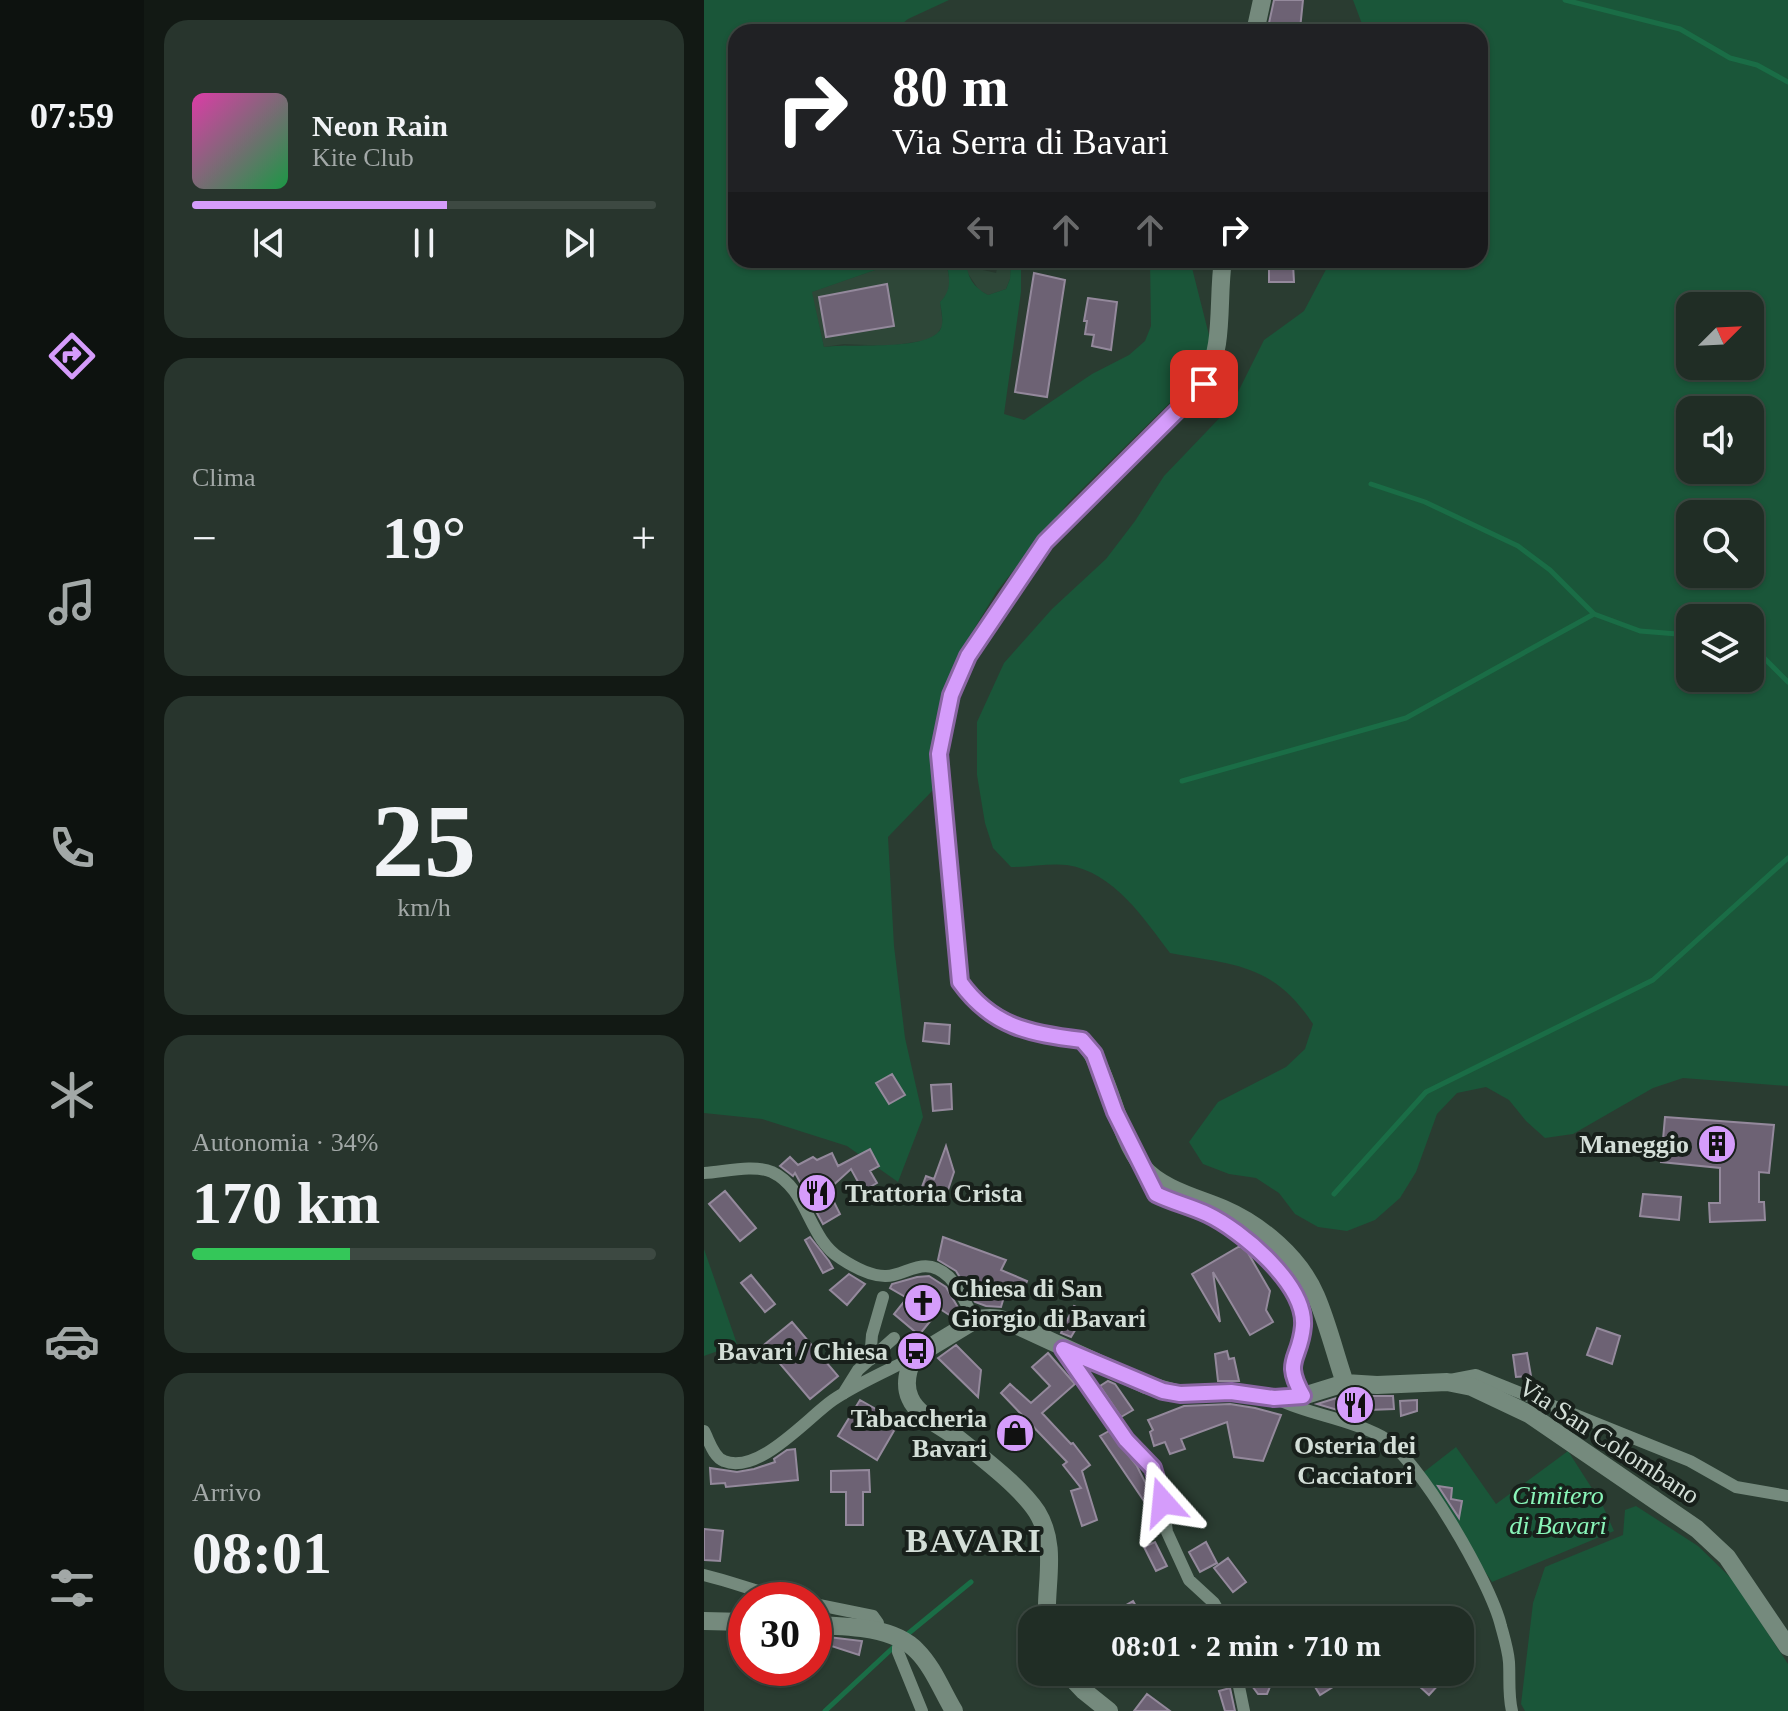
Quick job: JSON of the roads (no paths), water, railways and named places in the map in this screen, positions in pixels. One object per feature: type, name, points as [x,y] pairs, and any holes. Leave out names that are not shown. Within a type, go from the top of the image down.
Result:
[{"type":"street","points":[[1257,24],[1262,0]]},
{"type":"street","points":[[1223,268],[1218,342],[1212,370],[1204,384],[1045,542],[1019,578],[968,656],[951,695],[939,754],[960,982],[991,1015],[1034,1035],[1082,1040],[1094,1054],[1115,1112],[1156,1194],[1209,1215],[1247,1238],[1261,1251],[1291,1289],[1303,1325],[1291,1365],[1293,1378],[1303,1396]]},
{"type":"street","points":[[1144,1168],[1165,1184],[1234,1214],[1283,1250],[1316,1295],[1345,1383]]},
{"type":"street","points":[[704,1173],[754,1169],[773,1173],[796,1193],[826,1248],[876,1275],[894,1276],[917,1266],[932,1268],[949,1277],[975,1320],[833,1400],[777,1446],[740,1463],[719,1458],[704,1431]]},
{"type":"street","points":[[870,1360],[872,1335],[883,1297]]},
{"type":"street","name":"Via San Colombano","points":[[975,1320],[996,1318],[1163,1391],[1180,1394],[1231,1392],[1274,1398],[1303,1396],[1345,1383],[1447,1382],[1472,1387],[1529,1414],[1697,1529],[1727,1557],[1788,1647]]},
{"type":"street","points":[[843,1395],[858,1370],[894,1338]]},
{"type":"street","points":[[1063,1349],[1126,1440],[1153,1468],[1163,1502],[1167,1532],[1189,1580],[1216,1606]]},
{"type":"street","points":[[914,1357],[909,1367],[907,1386],[912,1402],[1000,1474],[1035,1509],[1042,1522],[1049,1550],[1047,1606]]},
{"type":"street","points":[[1447,1382],[1476,1375],[1690,1461],[1736,1487],[1788,1496]]},
{"type":"street","points":[[1274,1398],[1298,1409],[1344,1419],[1392,1444],[1409,1461],[1458,1535],[1488,1589],[1501,1622],[1509,1660],[1508,1696],[1512,1711]]},
{"type":"street","points":[[704,1575],[730,1582]]},
{"type":"street","points":[[832,1608],[873,1616],[878,1623],[878,1631]]},
{"type":"street","points":[[704,1621],[728,1622]]},
{"type":"street","points":[[832,1626],[878,1631],[906,1642],[925,1661],[954,1711]]},
{"type":"street","points":[[906,1642],[898,1647],[898,1652],[922,1711]]},
{"type":"street","points":[[1079,1686],[1109,1711]]},
{"type":"street","points":[[1239,1686],[1244,1711]]},
{"type":"waterway","points":[[1565,0],[1680,29],[1730,58],[1757,65],[1788,82]]},
{"type":"waterway","points":[[1371,484],[1425,502],[1518,546],[1550,570],[1594,614],[1640,631],[1676,634]]},
{"type":"waterway","points":[[1182,781],[1406,718],[1594,614]]},
{"type":"waterway","points":[[1764,658],[1788,682]]},
{"type":"waterway","points":[[1334,1194],[1426,1092],[1653,980],[1788,858]]},
{"type":"waterway","points":[[904,1637],[971,1582]]},
{"type":"waterway","points":[[825,1711],[897,1644]]},
{"type":"place","name":"Maneggio","points":[[1717,1144]]},
{"type":"place","name":"Trattoria Crista","points":[[817,1193]]},
{"type":"place","name":"Chiesa di San Giorgio di Bavari","points":[[923,1303]]},
{"type":"place","name":"Bavari / Chiesa","points":[[916,1351]]},
{"type":"place","name":"Osteria dei Cacciatori","points":[[1355,1405]]},
{"type":"place","name":"Tabaccheria Bavari","points":[[1015,1433]]},
{"type":"district","name":"BAVARI","points":[[974,1540]]},
{"type":"park label","name":"Cimitero di Bavari","points":[[1558,1510]]}]
